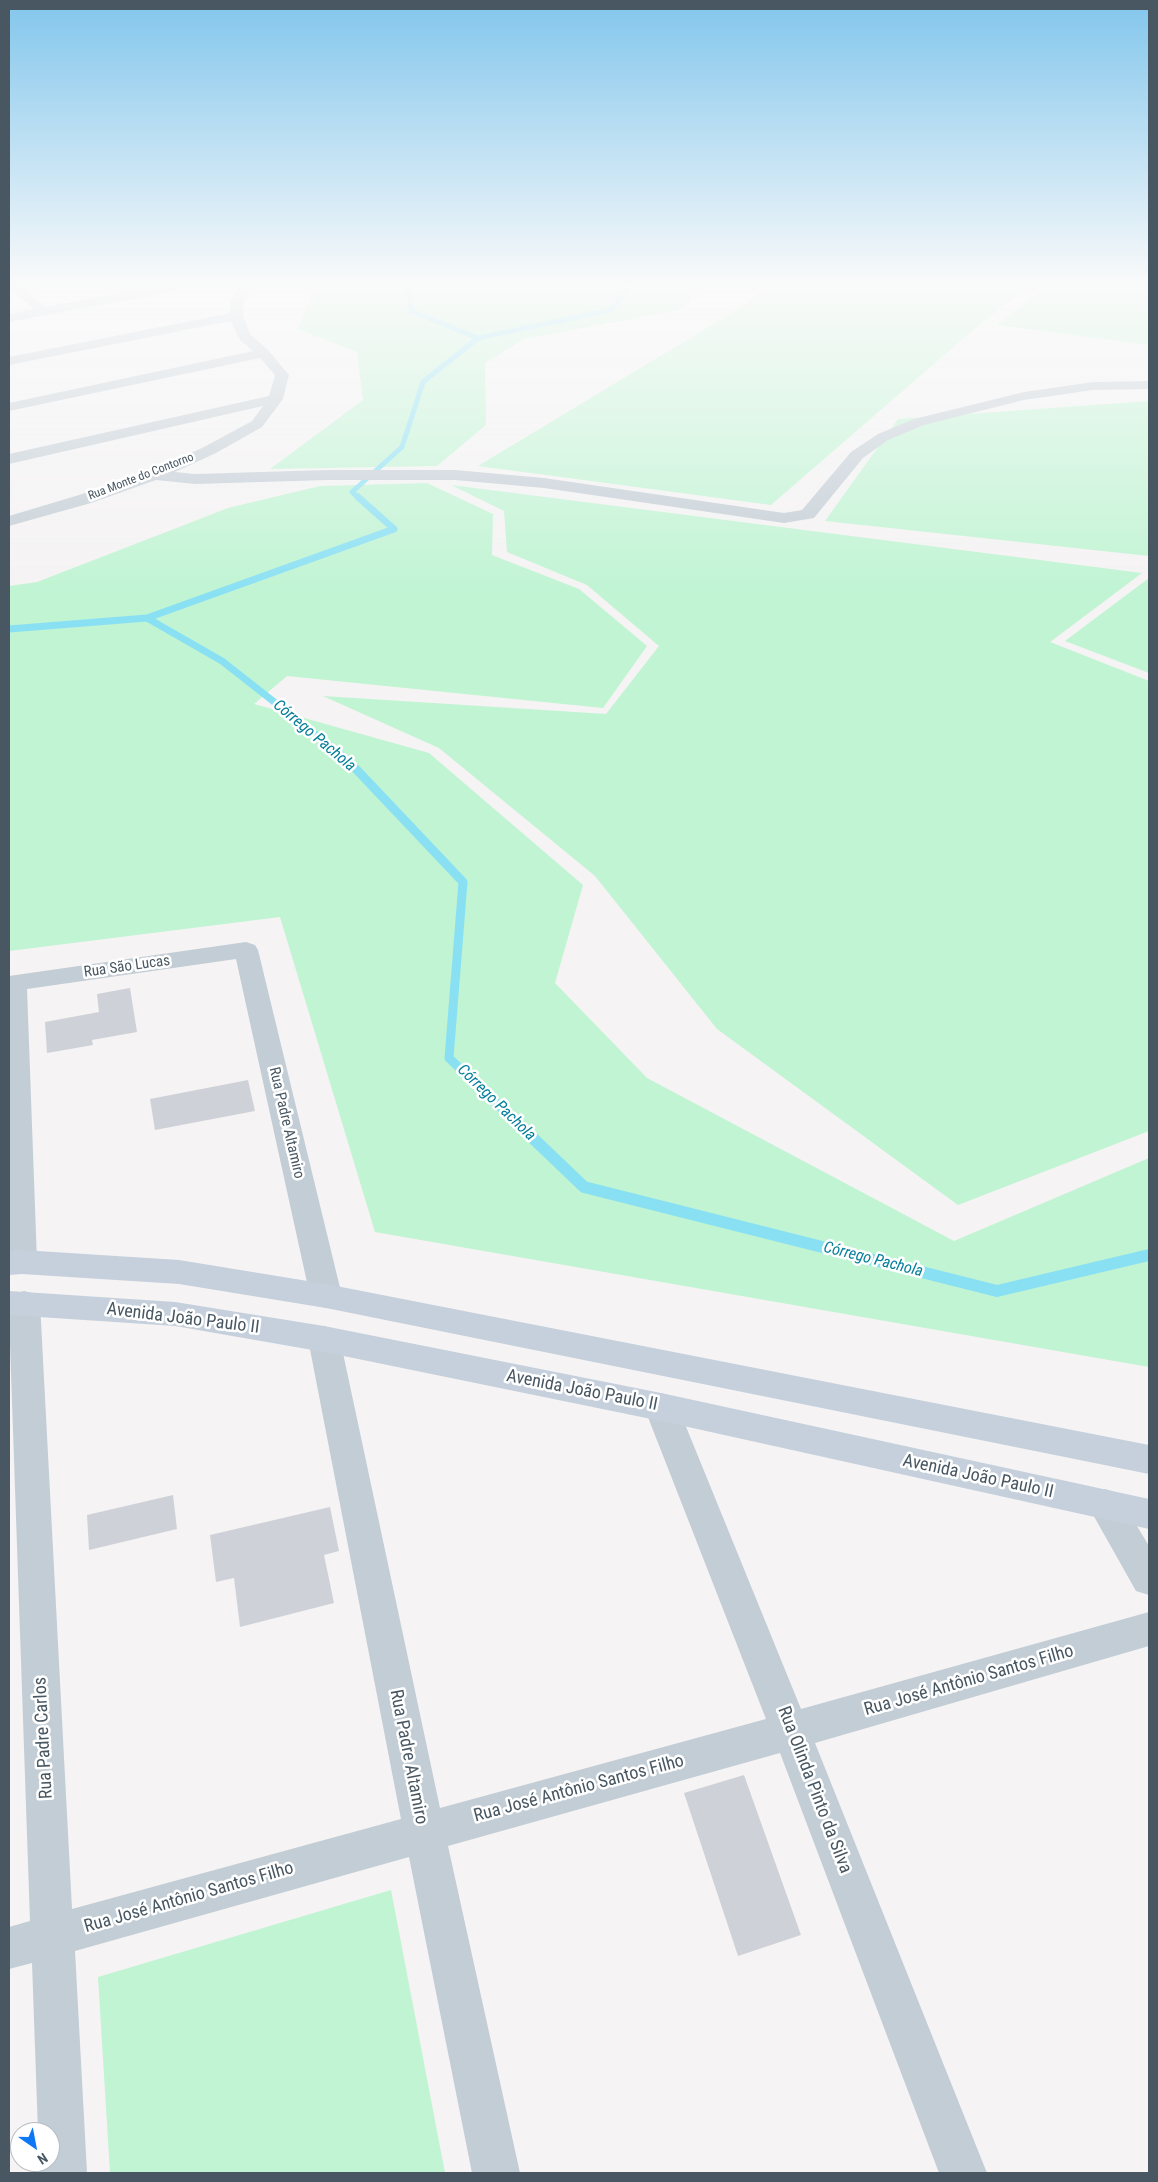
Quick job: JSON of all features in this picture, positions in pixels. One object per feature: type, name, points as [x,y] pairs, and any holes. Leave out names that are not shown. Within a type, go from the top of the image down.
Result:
[{"type":"street","points":[[9,407],[90,390]]},
{"type":"street","name":"Rua Monte do Contorno","points":[[9,521],[85,499],[155,475],[210,450],[257,424],[276,399],[278,390]]},
{"type":"street","points":[[155,475],[195,479],[328,475],[455,475],[544,483],[784,518],[808,514],[856,455],[883,437],[919,422],[1024,396],[1067,390]]},
{"type":"street","points":[[9,459],[276,399]]},
{"type":"street","name":"Rua São Lucas","points":[[11,984],[246,950]]},
{"type":"street","name":"Rua Padre Altamiro","points":[[246,950],[326,1296]]},
{"type":"street","points":[[11,984],[15,1263],[179,1272],[326,1296],[1149,1460]]},
{"type":"street","points":[[324,1339],[326,1296]]},
{"type":"street","name":"Avenida João Paulo II","points":[[16,1303],[175,1314],[324,1339],[662,1407],[1149,1514]]},
{"type":"street","name":"Rua Padre Carlos","points":[[16,1303],[52,1936],[62,2173]]},
{"type":"street","name":"Rua Padre Altamiro","points":[[324,1339],[424,1832],[496,2173]]},
{"type":"street","name":"Rua Olinda Pinto da Silva","points":[[662,1407],[673,1441],[791,1731],[963,2173]]},
{"type":"street","points":[[1105,1504],[1149,1579]]},
{"type":"street","name":"Rua José Antônio Santos Filho","points":[[9,1948],[1149,1630]]},
{"type":"green space","points":[[362,390],[485,390],[486,425],[437,466],[270,469],[363,400]]},
{"type":"green space","points":[[604,390],[904,390],[771,505],[478,466]]},
{"type":"green space","points":[[1149,401],[1149,556],[825,521],[898,419]]},
{"type":"green space","points":[[427,483],[493,514],[492,555],[579,589],[647,646],[603,708],[287,676],[254,704],[429,753],[583,885],[555,983],[647,1078],[954,1241],[1149,1158],[1149,1367],[375,1232],[280,917],[9,951],[9,586],[37,582],[228,508],[320,486]]},
{"type":"green space","points":[[451,485],[1142,573],[1050,642],[1149,681],[1149,1131],[958,1205],[717,1029],[595,876],[439,748],[323,696],[606,714],[659,646],[587,585],[507,552],[504,511]]},
{"type":"green space","points":[[1149,578],[1149,673],[1065,641]]},
{"type":"green space","points":[[391,1890],[445,2173],[110,2173],[98,1977]]},
{"type":"building","points":[[130,988],[137,1032],[92,1040],[93,1045],[47,1053],[45,1022],[99,1012],[97,994]]},
{"type":"building","points":[[248,1080],[255,1111],[155,1130],[150,1099]]},
{"type":"building","points":[[173,1495],[177,1529],[89,1550],[87,1515]]},
{"type":"building","points":[[330,1507],[339,1551],[324,1555],[334,1603],[240,1627],[234,1578],[216,1582],[210,1535]]},
{"type":"building","points":[[744,1775],[801,1935],[738,1956],[684,1793]]},
{"type":"waterway","points":[[359,498],[352,492],[402,447],[420,390]]},
{"type":"waterway","points":[[147,618],[394,529],[358,497]]},
{"type":"waterway","name":"Córrego Pachola","points":[[9,629],[147,618]]},
{"type":"waterway","name":"Córrego Pachola","points":[[147,618],[222,661],[343,756],[356,769]]},
{"type":"waterway","name":"Córrego Pachola","points":[[356,769],[463,882],[449,1058],[518,1124]]},
{"type":"waterway","name":"Córrego Pachola","points":[[517,1123],[584,1187],[997,1291],[1149,1255]]}]
